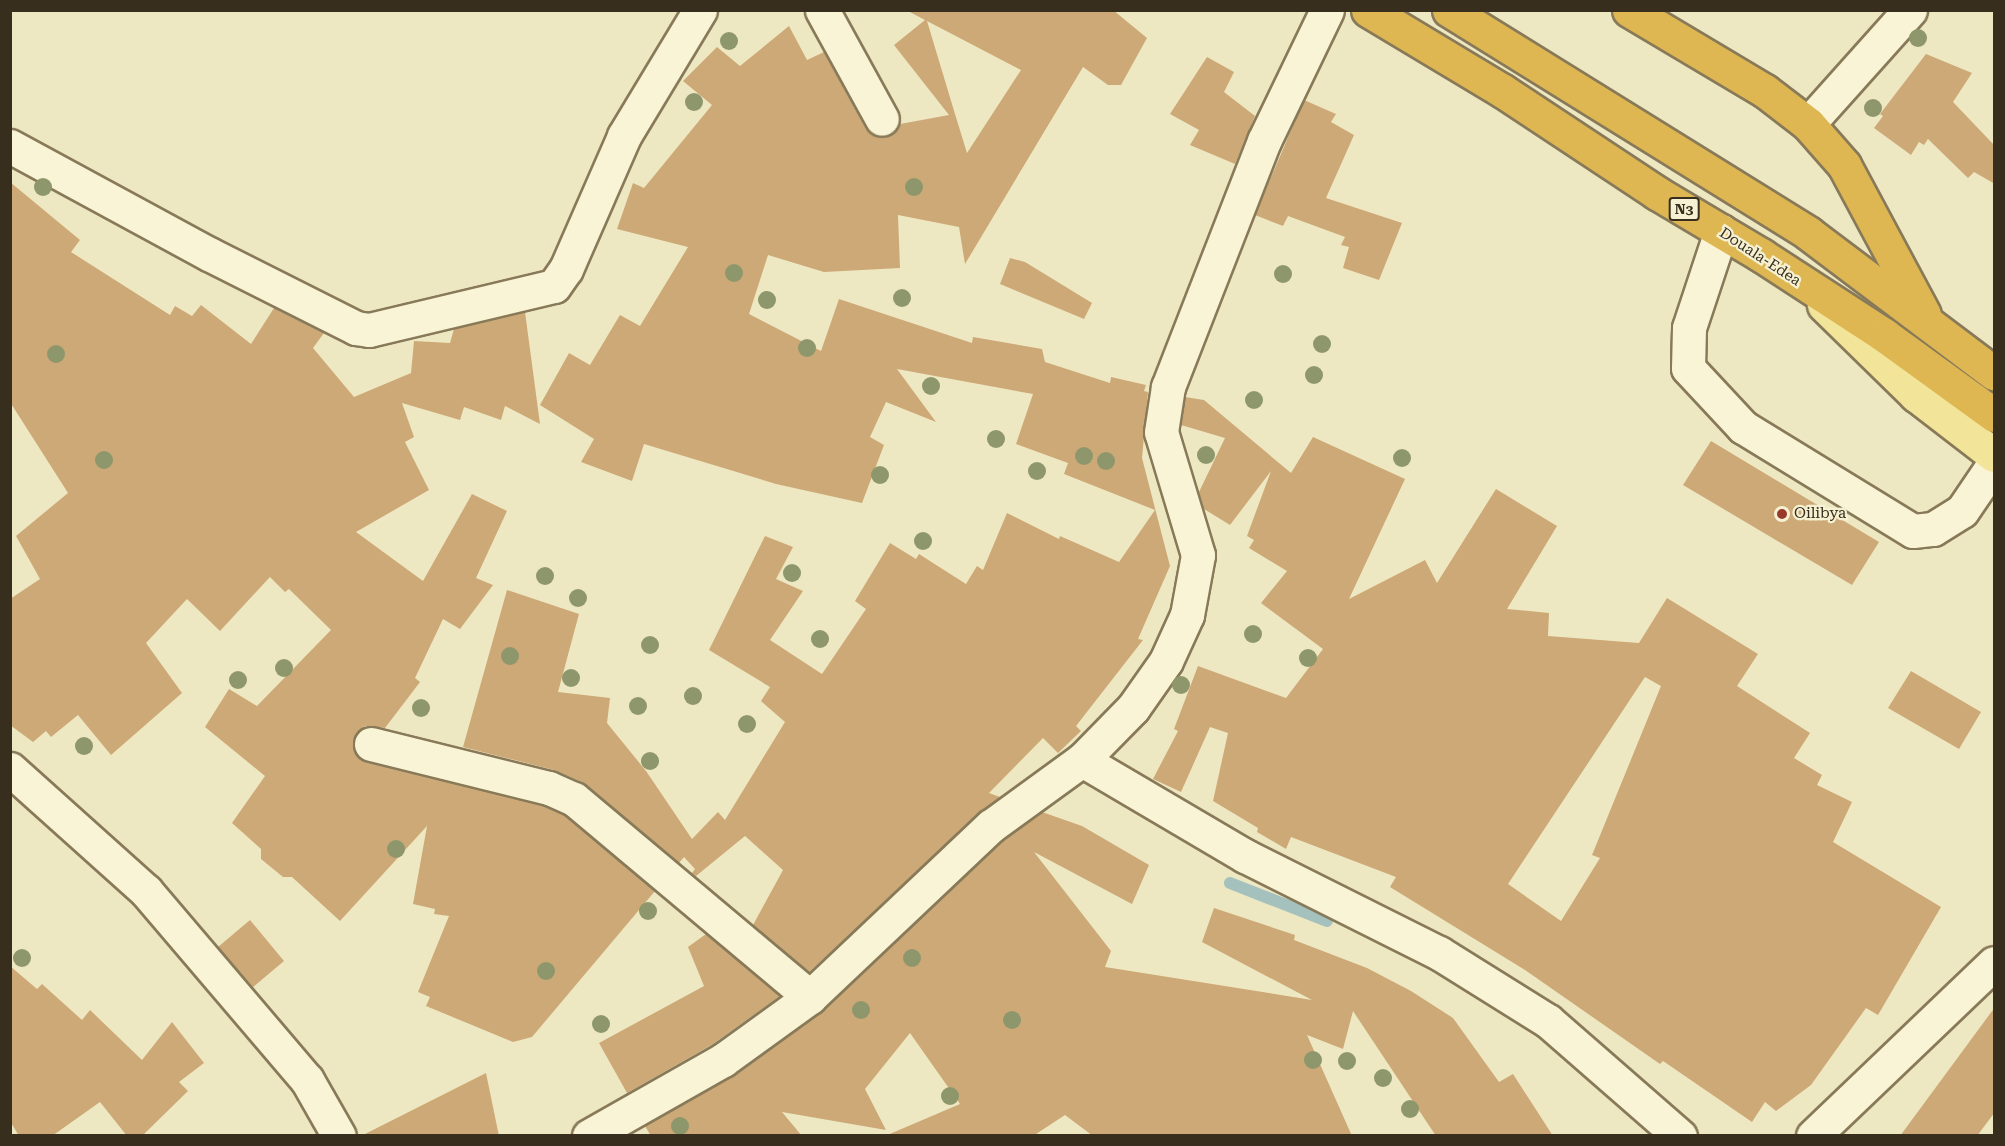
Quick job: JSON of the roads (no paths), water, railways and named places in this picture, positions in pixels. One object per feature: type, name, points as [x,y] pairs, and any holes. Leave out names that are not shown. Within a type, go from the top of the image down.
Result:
[{"type":"highway","name":"Douala-Edea","points":[[1368,10],[1503,91],[1893,341],[1995,415]]},
{"type":"highway","points":[[1449,10],[1808,233],[1995,373]]},
{"type":"highway","points":[[1629,10],[1765,91],[1808,124],[1844,165],[1927,321]]},
{"type":"main road","points":[[1804,285],[1916,395],[1995,455]]},
{"type":"street","points":[[10,146],[220,259],[356,328],[369,330],[554,286],[566,269],[624,136],[700,10]]},
{"type":"street","points":[[822,10],[882,119]]},
{"type":"street","points":[[589,1136],[723,1060],[810,997],[991,826],[1082,760],[1133,708],[1166,661],[1187,615],[1198,555],[1161,432],[1168,387],[1264,141],[1327,10]]},
{"type":"street","points":[[1808,124],[1910,10]]},
{"type":"street","points":[[1721,231],[1689,328],[1688,368],[1743,427],[1913,531],[1933,529],[1962,511],[1995,464]]},
{"type":"street","points":[[371,744],[549,788],[574,799],[810,997]]},
{"type":"street","points":[[1082,760],[1245,856],[1449,959],[1548,1021],[1680,1136]]},
{"type":"street","points":[[10,769],[146,891],[307,1080],[339,1136]]},
{"type":"street","points":[[1813,1136],[1995,963]]},
{"type":"waterway","points":[[1230,883],[1327,921]]},
{"type":"place","name":"Oilibya","points":[[1782,514]]}]
